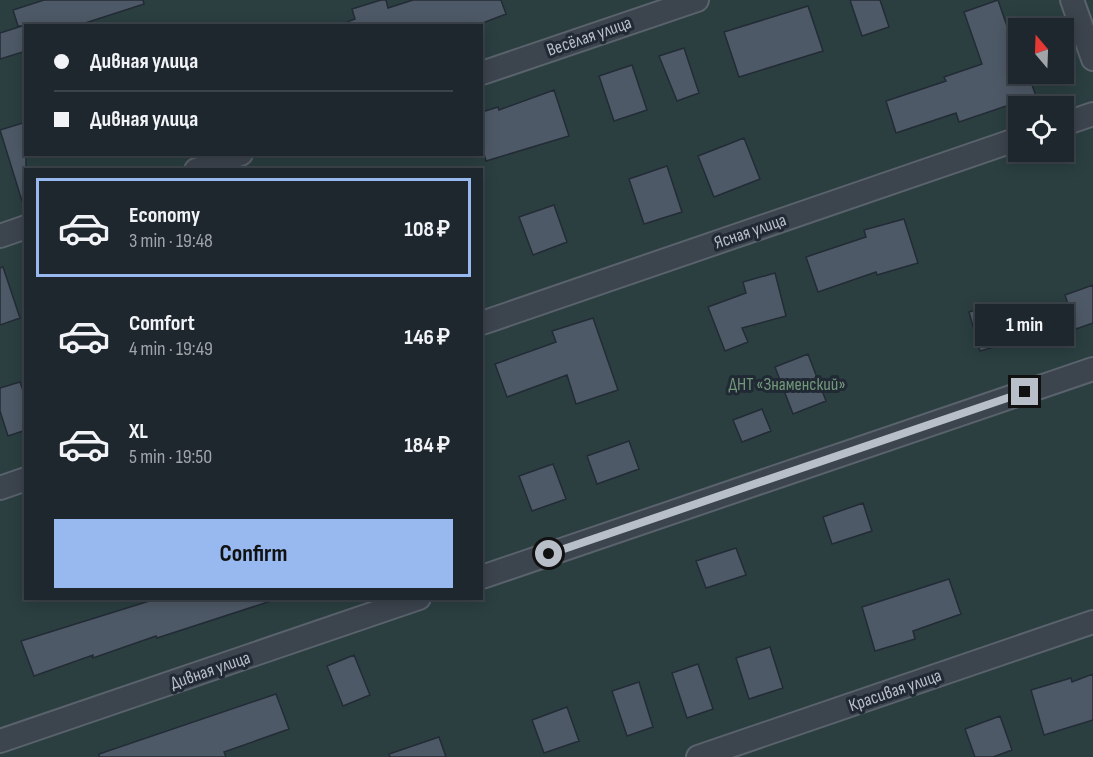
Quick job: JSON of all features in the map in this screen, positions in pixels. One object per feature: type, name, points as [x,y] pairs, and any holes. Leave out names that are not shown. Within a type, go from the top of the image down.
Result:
[{"type":"street","name":"Весёлая улица","points":[[483,73],[697,0]]},
{"type":"street","points":[[1072,0],[1093,59]]},
{"type":"street","points":[[1074,121],[1093,114]]},
{"type":"street","name":"Ясная улица","points":[[483,323],[1008,142]]},
{"type":"street","points":[[202,168],[235,156]]},
{"type":"street","points":[[0,236],[24,228]]},
{"type":"street","points":[[483,577],[1093,369]]},
{"type":"street","points":[[0,488],[24,480]]},
{"type":"street","name":"Дивная улица","points":[[0,741],[413,600]]},
{"type":"street","name":"Красивая улица","points":[[698,757],[1093,622]]},
{"type":"green space","name":"ДНТ «Знаменский»","points":[[0,0],[1093,0],[1093,757],[0,757]]},
{"type":"building","points":[[44,0],[143,0],[144,4],[82,24],[24,24],[24,52],[0,59],[0,33],[22,26],[18,26],[13,10]]},
{"type":"building","points":[[381,0],[386,0],[388,8],[413,0],[501,0],[506,14],[480,24],[347,24],[355,19],[352,9]]},
{"type":"building","points":[[850,0],[880,0],[889,27],[862,36]]},
{"type":"building","points":[[998,0],[1008,29],[1008,84],[1032,84],[1036,96],[1008,96],[1008,105],[959,122],[956,113],[896,133],[886,101],[946,81],[944,77],[982,64],[964,12]]},
{"type":"building","points":[[808,6],[823,51],[739,77],[724,32]]},
{"type":"building","points":[[684,48],[699,93],[677,101],[659,56]]},
{"type":"building","points":[[632,65],[647,110],[614,121],[599,76]]},
{"type":"building","points":[[554,90],[569,136],[486,161],[483,150],[483,112],[498,107],[499,110]]},
{"type":"building","points":[[24,123],[26,168],[24,168],[24,201],[22,201],[0,130]]},
{"type":"building","points":[[744,138],[760,179],[714,197],[698,156]]},
{"type":"building","points":[[667,166],[682,212],[644,224],[629,179]]},
{"type":"building","points":[[554,205],[567,242],[533,255],[519,217]]},
{"type":"building","points":[[904,219],[918,263],[877,275],[876,272],[818,292],[806,257],[866,237],[864,230]]},
{"type":"building","points":[[3,267],[20,318],[0,325],[0,268]]},
{"type":"building","points":[[775,273],[786,316],[742,328],[748,342],[725,351],[708,307],[746,293],[743,282]]},
{"type":"building","points":[[1093,285],[1093,323],[1076,329],[1065,295]]},
{"type":"building","points":[[1001,303],[1012,342],[980,351],[969,312]]},
{"type":"building","points":[[593,318],[618,390],[576,404],[567,375],[507,397],[495,364],[556,342],[552,331]]},
{"type":"building","points":[[808,354],[826,401],[793,414],[775,367]]},
{"type":"building","points":[[20,382],[24,393],[24,431],[8,436],[0,411],[0,388]]},
{"type":"building","points":[[762,409],[771,431],[742,442],[733,420]]},
{"type":"building","points":[[629,441],[639,469],[597,484],[587,456]]},
{"type":"building","points":[[553,464],[566,499],[532,511],[519,476]]},
{"type":"building","points":[[863,503],[872,531],[832,544],[823,517]]},
{"type":"building","points":[[736,548],[746,575],[706,588],[696,561]]},
{"type":"building","points":[[949,579],[961,614],[913,631],[915,639],[875,651],[862,607]]},
{"type":"building","points":[[153,600],[271,601],[93,658],[93,655],[34,676],[21,641]]},
{"type":"building","points":[[770,647],[783,688],[749,699],[736,658]]},
{"type":"building","points":[[354,655],[370,695],[343,706],[327,666]]},
{"type":"building","points":[[698,664],[713,709],[687,718],[672,673]]},
{"type":"building","points":[[1093,674],[1093,720],[1044,735],[1031,690],[1071,678],[1072,682]]},
{"type":"building","points":[[639,682],[653,727],[627,736],[612,691]]},
{"type":"building","points":[[276,694],[289,729],[224,752],[226,757],[99,757],[99,754]]},
{"type":"building","points":[[567,707],[579,741],[544,753],[532,720]]},
{"type":"building","points":[[1000,716],[1012,750],[993,757],[975,757],[965,729]]},
{"type":"building","points":[[439,737],[446,757],[390,757],[389,754]]},
{"type":"route","points":[[549,554],[1025,392]]}]
